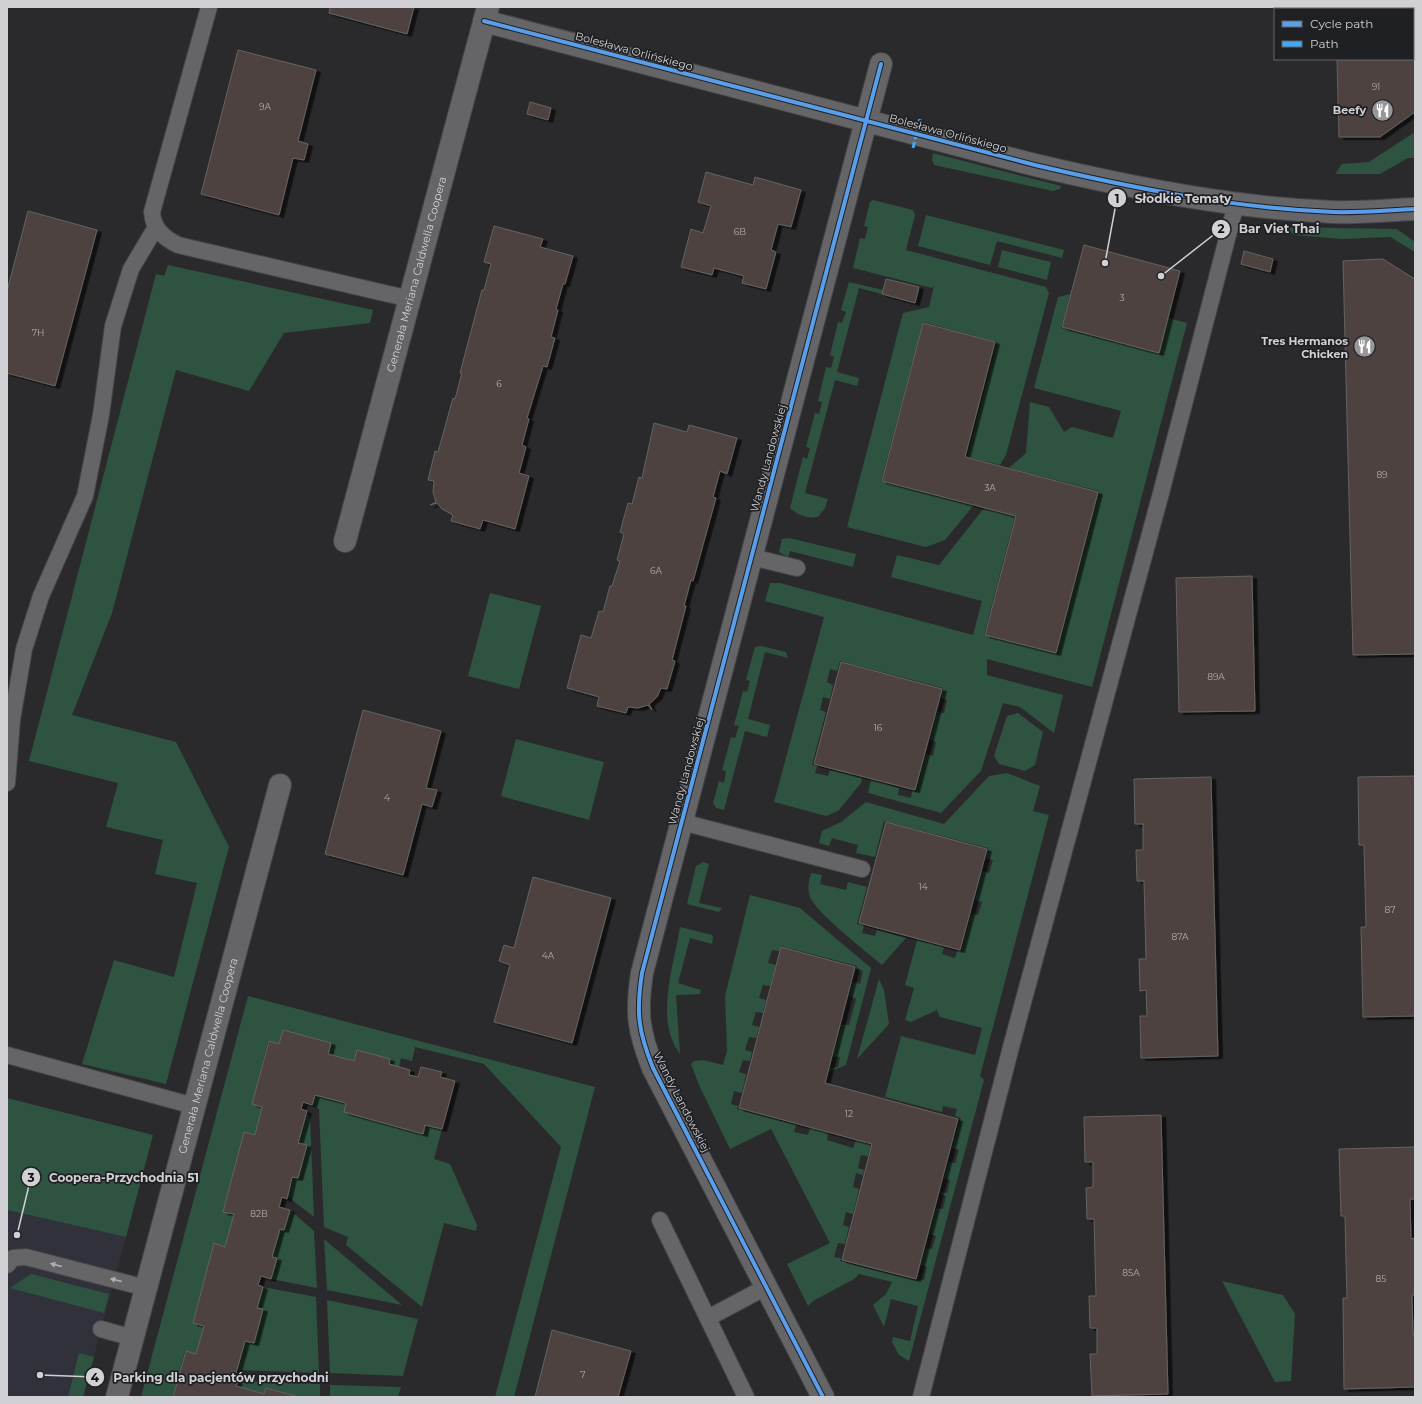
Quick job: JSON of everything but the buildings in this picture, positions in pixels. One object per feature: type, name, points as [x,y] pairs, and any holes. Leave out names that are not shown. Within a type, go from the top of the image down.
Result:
[{"type":"street","name":"Bolesława Orlińskiego","points":[[486,14],[866,120],[1112,183],[1171,195],[1236,204],[1333,212],[1415,209]]},
{"type":"street","name":"Generała Meriana Caldwella Coopera","points":[[345,541],[486,14]]},
{"type":"street","name":"Wandy Landowskiej","points":[[823,1397],[653,1068],[642,1040],[638,1017],[638,996],[642,973],[881,64]]},
{"type":"street","name":"Generała Meriana Caldwella Coopera","points":[[117,1397],[280,785]]},
{"type":"lane","points":[[209,7],[152,212],[156,227],[165,237],[178,245],[410,299]]},
{"type":"lane","points":[[921,1397],[1011,1047],[1236,204]]},
{"type":"lane","points":[[7,783],[12,720],[24,649],[41,596],[85,496],[101,415],[113,326],[131,269],[156,227]]},
{"type":"lane","points":[[752,557],[797,568]]},
{"type":"lane","points":[[682,822],[862,869]]},
{"type":"lane","points":[[7,1055],[194,1106]]},
{"type":"lane","points":[[660,1220],[746,1397]]},
{"type":"lane","points":[[7,1265],[13,1258],[26,1257],[146,1288]]},
{"type":"lane","points":[[708,1318],[766,1287]]},
{"type":"lane","points":[[101,1329],[133,1338]]},
{"type":"shaded area","points":[[7,1210],[126,1237],[83,1397],[7,1397]]},
{"type":"green space","points":[[1415,132],[1415,158],[1408,158],[1380,174],[1335,174],[1342,164],[1369,162]]},
{"type":"green space","points":[[933,153],[1061,186],[1060,189],[1053,191],[934,165],[932,160]]},
{"type":"green space","points":[[873,200],[913,210],[915,215],[906,250],[1046,287],[1049,293],[1006,455],[1000,465],[967,457],[997,342],[923,322],[881,481],[973,506],[945,540],[926,547],[847,527],[903,313],[929,307],[934,285],[932,288],[853,268],[860,238],[865,239],[868,227],[864,226],[870,202]]},
{"type":"green space","points":[[926,215],[1064,250],[1062,258],[997,241],[990,265],[918,246]]},
{"type":"green space","points":[[1285,227],[1397,229],[1415,242],[1415,252],[1390,237],[1342,239],[1294,235]]},
{"type":"green space","points":[[1002,250],[1051,262],[1047,280],[998,267]]},
{"type":"green space","points":[[168,265],[373,310],[370,323],[284,333],[249,391],[176,370],[112,613],[72,715],[176,742],[229,847],[166,1084],[82,1064],[114,960],[174,977],[197,883],[155,874],[163,840],[106,827],[118,783],[29,761],[156,274],[164,276]]},
{"type":"green space","points":[[849,282],[883,290],[882,294],[859,288],[837,372],[859,378],[857,386],[835,380],[805,493],[828,499],[825,508],[819,516],[808,517],[796,513],[790,508],[803,457],[807,459],[810,448],[806,447],[815,413],[819,414],[822,402],[818,401],[826,367],[831,368],[834,357],[830,355],[838,322],[842,323],[846,312],[841,310]]},
{"type":"green space","points":[[1070,294],[1061,328],[1159,353],[1168,318],[1187,323],[1092,687],[987,659],[987,675],[1063,695],[1054,733],[1020,707],[1003,703],[981,771],[941,813],[868,793],[871,780],[899,788],[898,795],[911,798],[912,791],[916,792],[926,754],[933,756],[936,742],[930,740],[937,712],[944,713],[947,700],[941,698],[943,688],[840,661],[837,671],[830,669],[827,682],[833,685],[830,699],[823,697],[820,710],[826,712],[812,765],[817,766],[815,773],[828,776],[830,770],[862,778],[861,783],[838,811],[826,816],[774,802],[824,617],[765,601],[770,583],[780,583],[973,635],[982,601],[891,577],[897,555],[939,565],[984,508],[1015,516],[984,635],[1057,654],[1099,491],[1009,468],[1026,453],[1030,402],[1049,407],[1064,432],[1072,427],[1113,438],[1121,411],[1034,388],[1058,297]]},
{"type":"green space","points":[[789,538],[856,554],[853,567],[790,551],[788,557],[779,552],[782,539]]},
{"type":"green space","points":[[490,593],[541,606],[519,689],[468,676]]},
{"type":"green space","points":[[761,646],[786,652],[788,658],[765,652],[748,719],[770,725],[767,737],[745,731],[724,810],[716,808],[713,803],[719,781],[724,783],[726,771],[722,770],[731,737],[735,738],[739,726],[734,725],[743,691],[747,692],[750,681],[746,680],[755,647]]},
{"type":"green space","points":[[1018,713],[1043,732],[1035,765],[1025,771],[999,764],[994,756],[1007,716]]},
{"type":"green space","points":[[516,739],[604,762],[589,820],[501,796]]},
{"type":"green space","points":[[1007,773],[1040,786],[1033,811],[1049,815],[980,1076],[984,1080],[909,1361],[899,1355],[892,1342],[893,1337],[910,1341],[918,1306],[891,1299],[884,1327],[873,1305],[886,1294],[892,1282],[859,1274],[854,1279],[813,1301],[808,1306],[787,1264],[830,1243],[771,1129],[730,1149],[699,1085],[691,1064],[694,1061],[703,1060],[723,1065],[727,1051],[725,996],[750,895],[800,908],[871,968],[846,1065],[829,1072],[829,1069],[838,1067],[840,1057],[833,1056],[842,1024],[849,1025],[856,999],[849,996],[853,982],[860,984],[863,971],[856,969],[857,966],[781,946],[779,951],[772,950],[768,963],[776,965],[770,986],[763,985],[759,998],[766,1000],[763,1013],[756,1012],[752,1025],[759,1027],[756,1038],[749,1037],[745,1050],[752,1052],[750,1061],[743,1060],[739,1072],[746,1074],[742,1093],[734,1091],[731,1104],[738,1106],[737,1109],[796,1125],[794,1132],[808,1135],[810,1128],[828,1133],[827,1140],[853,1148],[856,1140],[871,1145],[868,1156],[861,1155],[858,1168],[864,1170],[863,1175],[856,1173],[853,1187],[859,1189],[853,1214],[846,1212],[843,1225],[849,1227],[845,1244],[838,1243],[834,1257],[841,1258],[840,1261],[917,1281],[917,1279],[924,1280],[927,1267],[921,1265],[926,1248],[932,1249],[936,1236],[930,1234],[936,1208],[943,1209],[946,1196],[940,1194],[941,1192],[947,1193],[950,1180],[944,1178],[949,1162],[955,1163],[959,1150],[952,1148],[961,1118],[955,1116],[957,1109],[943,1106],[942,1112],[885,1097],[901,1036],[975,1055],[982,1028],[940,1017],[937,1010],[911,1022],[905,1020],[914,988],[905,985],[917,940],[944,947],[942,954],[955,958],[957,951],[961,951],[971,914],[978,915],[982,902],[975,900],[982,871],[989,873],[993,860],[986,858],[988,848],[884,821],[875,857],[856,853],[858,845],[832,838],[829,846],[819,843],[822,831],[841,822],[866,802],[944,824],[989,776]]},
{"type":"green space","points":[[703,862],[709,864],[699,903],[722,908],[719,912],[687,904],[696,866]]},
{"type":"green space","points":[[811,873],[822,875],[820,884],[846,890],[848,882],[867,887],[857,924],[864,926],[862,933],[875,936],[877,930],[906,938],[882,965],[831,922],[814,904],[810,897],[809,891]]},
{"type":"green space","points":[[680,927],[712,935],[713,937],[712,944],[690,938],[678,983],[701,990],[700,994],[676,995],[680,1054],[672,1040],[668,1025],[667,1009],[668,992]]},
{"type":"green space","points":[[879,979],[884,990],[889,1024],[857,1059]]},
{"type":"green space","points":[[248,996],[595,1087],[514,1397],[495,1397],[561,1147],[484,1064],[415,1047],[412,1061],[401,1058],[399,1067],[389,1064],[390,1059],[357,1050],[354,1061],[328,1054],[331,1043],[283,1030],[279,1044],[268,1041],[252,1104],[262,1107],[255,1135],[244,1132],[223,1211],[234,1214],[225,1247],[214,1244],[193,1323],[204,1326],[196,1354],[185,1351],[173,1397],[141,1397]]},
{"type":"green space","points":[[315,1095],[346,1103],[344,1112],[423,1134],[425,1125],[442,1129],[434,1159],[450,1164],[477,1225],[476,1231],[444,1223],[422,1307],[346,1245],[348,1237],[324,1227],[319,1109],[312,1105]]},
{"type":"green space","points":[[7,1098],[153,1135],[126,1237],[7,1210]]},
{"type":"green space","points":[[305,1115],[310,1116],[314,1217],[287,1196],[292,1177],[298,1178],[307,1145],[298,1143]]},
{"type":"green space","points":[[290,1210],[314,1231],[317,1288],[271,1279],[276,1258],[272,1257],[280,1229],[284,1230]]},
{"type":"green space","points":[[324,1239],[402,1305],[327,1290]]},
{"type":"green space","points":[[31,1274],[109,1294],[104,1313],[10,1288]]},
{"type":"green space","points":[[1222,1281],[1283,1295],[1295,1314],[1291,1381],[1275,1382]]},
{"type":"green space","points":[[263,1287],[316,1297],[319,1373],[237,1370],[245,1341],[263,1309],[257,1308]]},
{"type":"green space","points":[[327,1300],[418,1319],[403,1376],[330,1373]]},
{"type":"green space","points":[[79,1353],[94,1357],[83,1397],[68,1397]]},
{"type":"green space","points":[[238,1381],[320,1384],[320,1397],[299,1397],[267,1388],[264,1394],[236,1386]]},
{"type":"green space","points":[[330,1385],[401,1387],[398,1397],[330,1397]]},
{"type":"marked path","points":[[913,148],[920,119]]},
{"type":"cycle path","points":[[484,21],[1035,165],[1146,189],[1183,196],[1295,210],[1364,212],[1415,209]]},
{"type":"cycle path","points":[[823,1397],[653,1068],[641,1032],[639,999],[642,973],[881,64]]},
{"type":"place","name":"Beefy","points":[[1382,110]]},
{"type":"place","name":"Słodkie Tematy","points":[[1105,263]]},
{"type":"place","name":"Bar Viet Thai","points":[[1161,276]]},
{"type":"place","name":"Tres Hermanos Chicken","points":[[1364,347]]},
{"type":"place","name":"Coopera-Przychodnia 51","points":[[17,1235]]},
{"type":"place","name":"Parking dla pacjentów przychodni","points":[[40,1375]]}]
